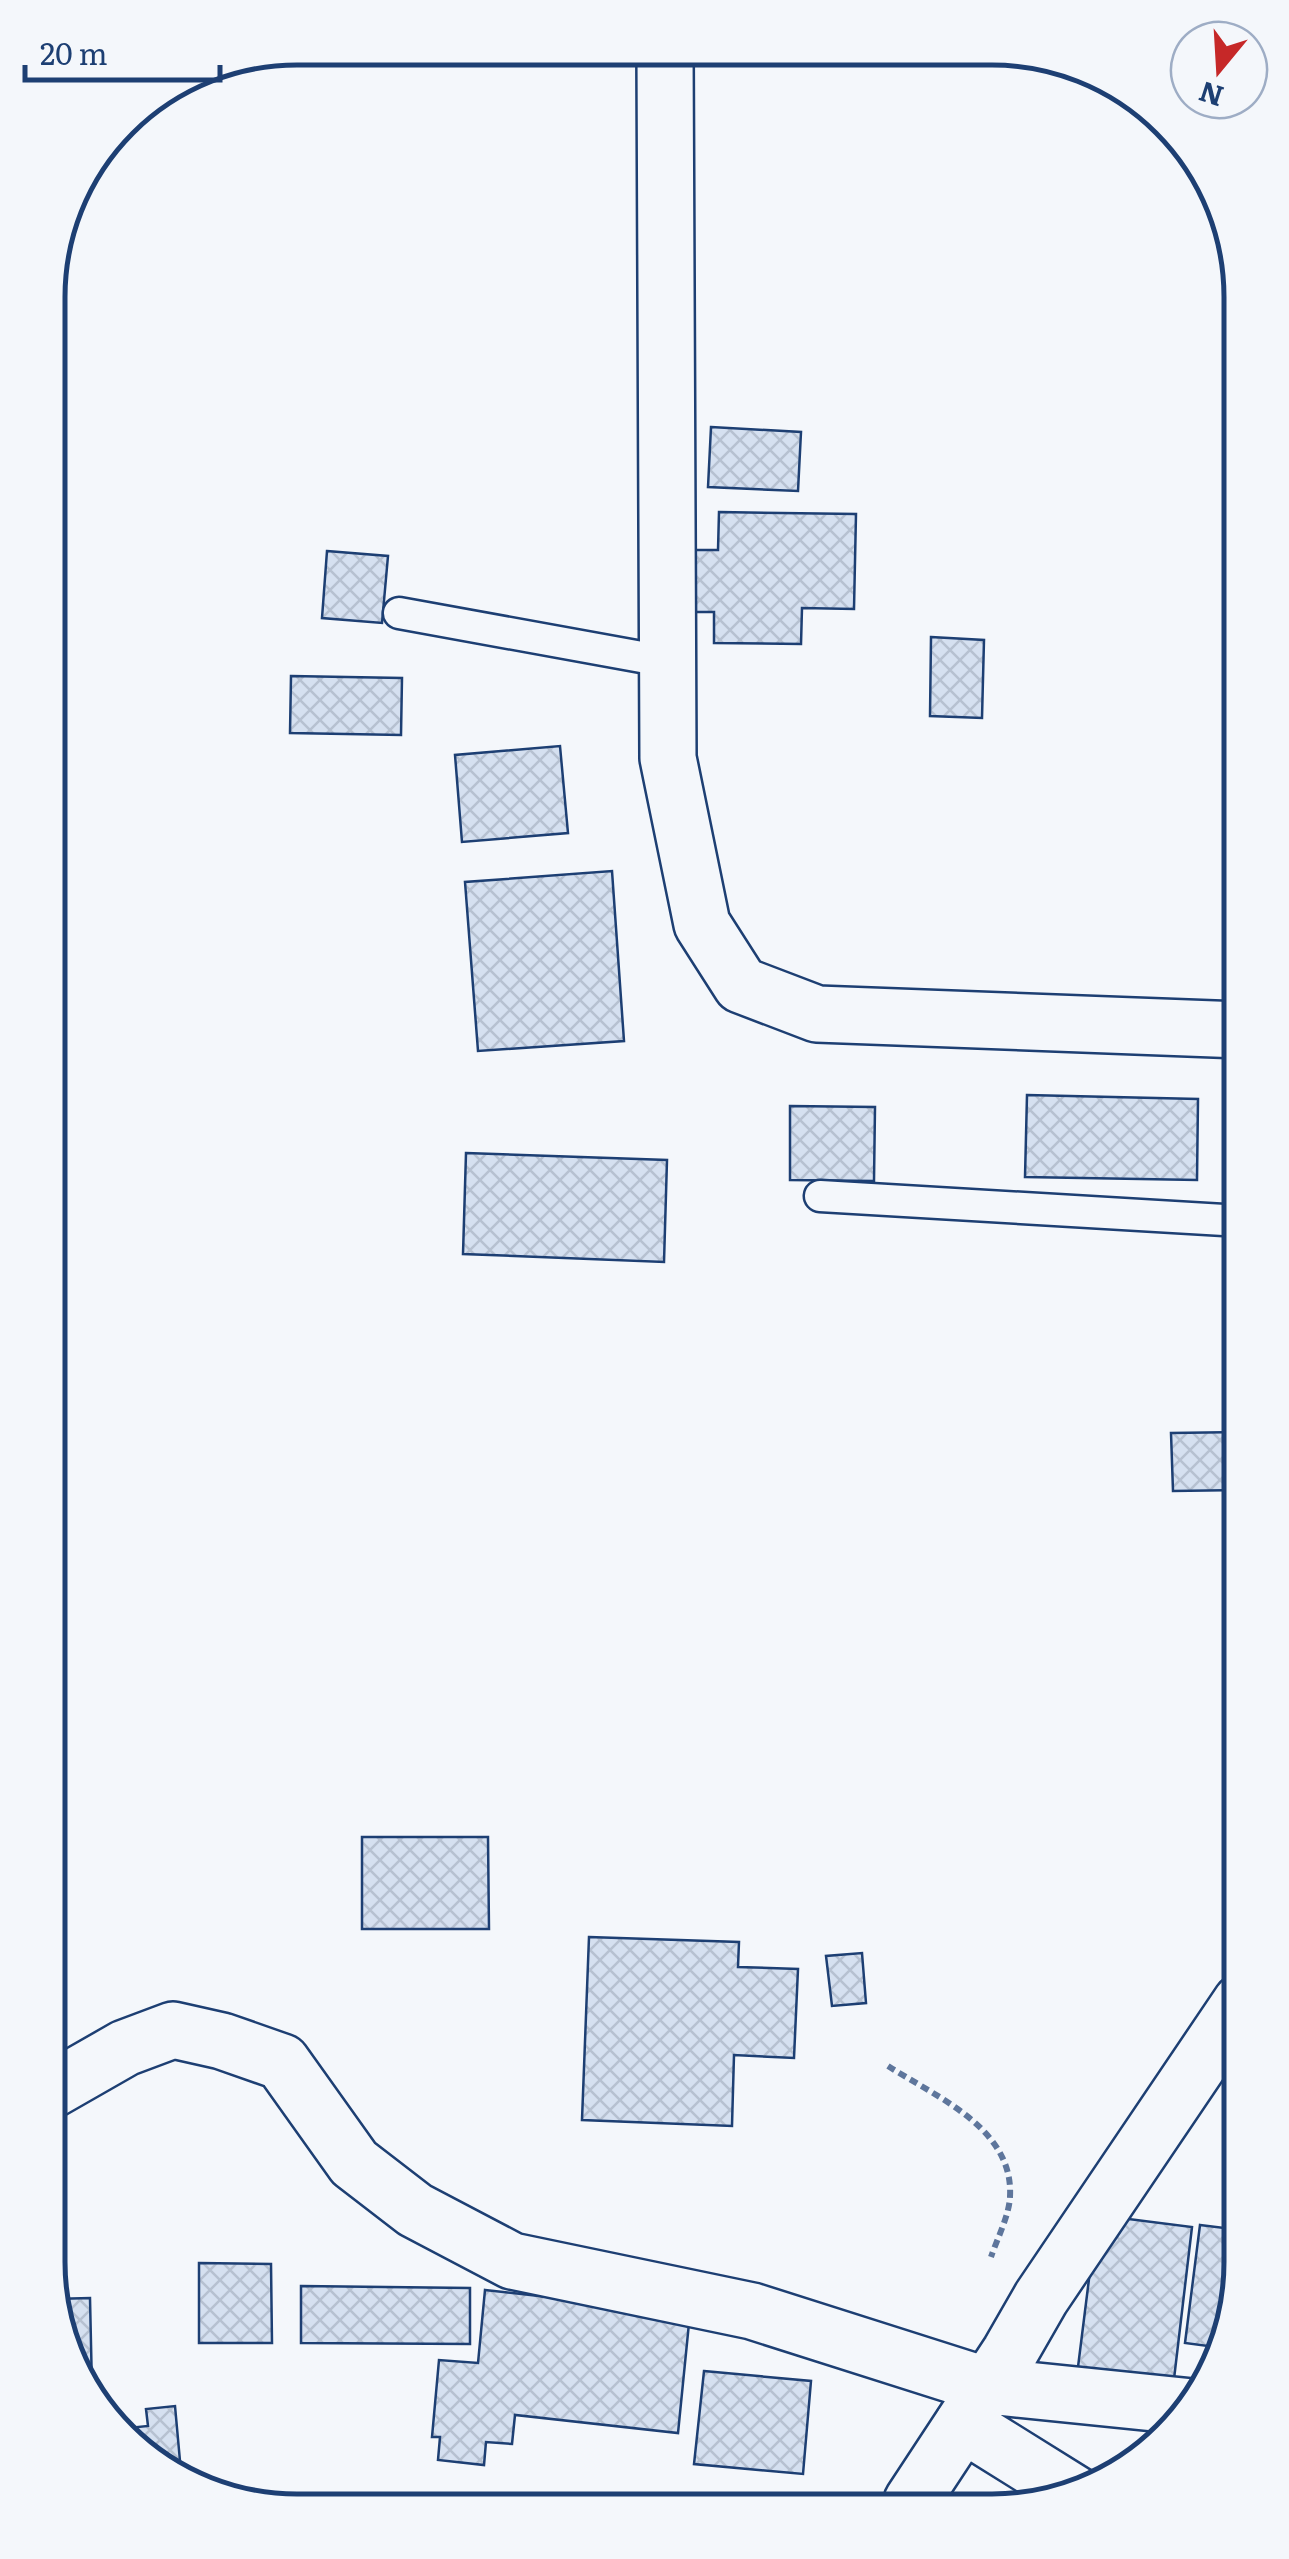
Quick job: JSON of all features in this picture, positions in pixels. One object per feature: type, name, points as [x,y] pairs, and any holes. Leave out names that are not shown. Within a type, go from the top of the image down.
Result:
[{"type":"street","points":[[666,65],[668,758],[702,924],[741,985],[817,1014],[1224,1029]]},
{"type":"street","points":[[916,2494],[1041,2298],[1224,2027]]},
{"type":"street","points":[[65,2082],[125,2048],[173,2030],[222,2040],[282,2062],[354,2163],[415,2210],[512,2261],[752,2312],[976,2405],[1063,2483]]},
{"type":"street","points":[[976,2405],[1173,2406]]},
{"type":"lane","points":[[399,613],[669,662]]},
{"type":"lane","points":[[820,1196],[1224,1219]]},
{"type":"path","points":[[888,2066],[985,2129],[999,2151],[1007,2171],[1010,2198],[988,2266]]},
{"type":"building","points":[[711,427],[801,432],[798,491],[708,487]]},
{"type":"building","points":[[719,512],[856,514],[854,609],[802,608],[801,644],[714,643],[714,612],[688,612],[690,550],[718,550]]},
{"type":"building","points":[[327,551],[388,556],[382,623],[322,618]]},
{"type":"building","points":[[931,637],[984,640],[982,718],[930,716]]},
{"type":"building","points":[[291,676],[402,678],[401,735],[290,733]]},
{"type":"building","points":[[560,746],[568,833],[462,842],[455,755]]},
{"type":"building","points":[[612,871],[624,1041],[478,1051],[465,882]]},
{"type":"building","points":[[1027,1095],[1198,1099],[1197,1180],[1025,1177]]},
{"type":"building","points":[[790,1106],[875,1107],[874,1181],[790,1180]]},
{"type":"building","points":[[466,1153],[667,1160],[664,1262],[463,1254]]},
{"type":"building","points":[[1224,1432],[1224,1490],[1173,1491],[1171,1433]]},
{"type":"building","points":[[362,1837],[488,1837],[489,1929],[362,1929]]},
{"type":"building","points":[[589,1937],[739,1942],[738,1967],[798,1969],[794,2058],[734,2055],[732,2126],[582,2120]]},
{"type":"building","points":[[862,1953],[866,2003],[832,2006],[826,1956]]},
{"type":"building","points":[[1097,2215],[1192,2227],[1174,2379],[1078,2367]]},
{"type":"building","points":[[1200,2225],[1224,2228],[1224,2277],[1216,2322],[1208,2346],[1185,2343]]},
{"type":"building","points":[[199,2263],[271,2264],[272,2343],[199,2343]]},
{"type":"building","points":[[301,2286],[470,2288],[470,2344],[301,2343]]},
{"type":"building","points":[[485,2290],[690,2313],[678,2433],[515,2415],[512,2444],[486,2442],[484,2465],[438,2460],[440,2437],[432,2437],[439,2360],[478,2363]]},
{"type":"building","points":[[90,2298],[92,2369],[77,2337],[68,2299]]},
{"type":"building","points":[[704,2371],[811,2381],[803,2474],[694,2464]]},
{"type":"building","points":[[175,2406],[180,2462],[135,2427],[148,2426],[146,2409]]}]
